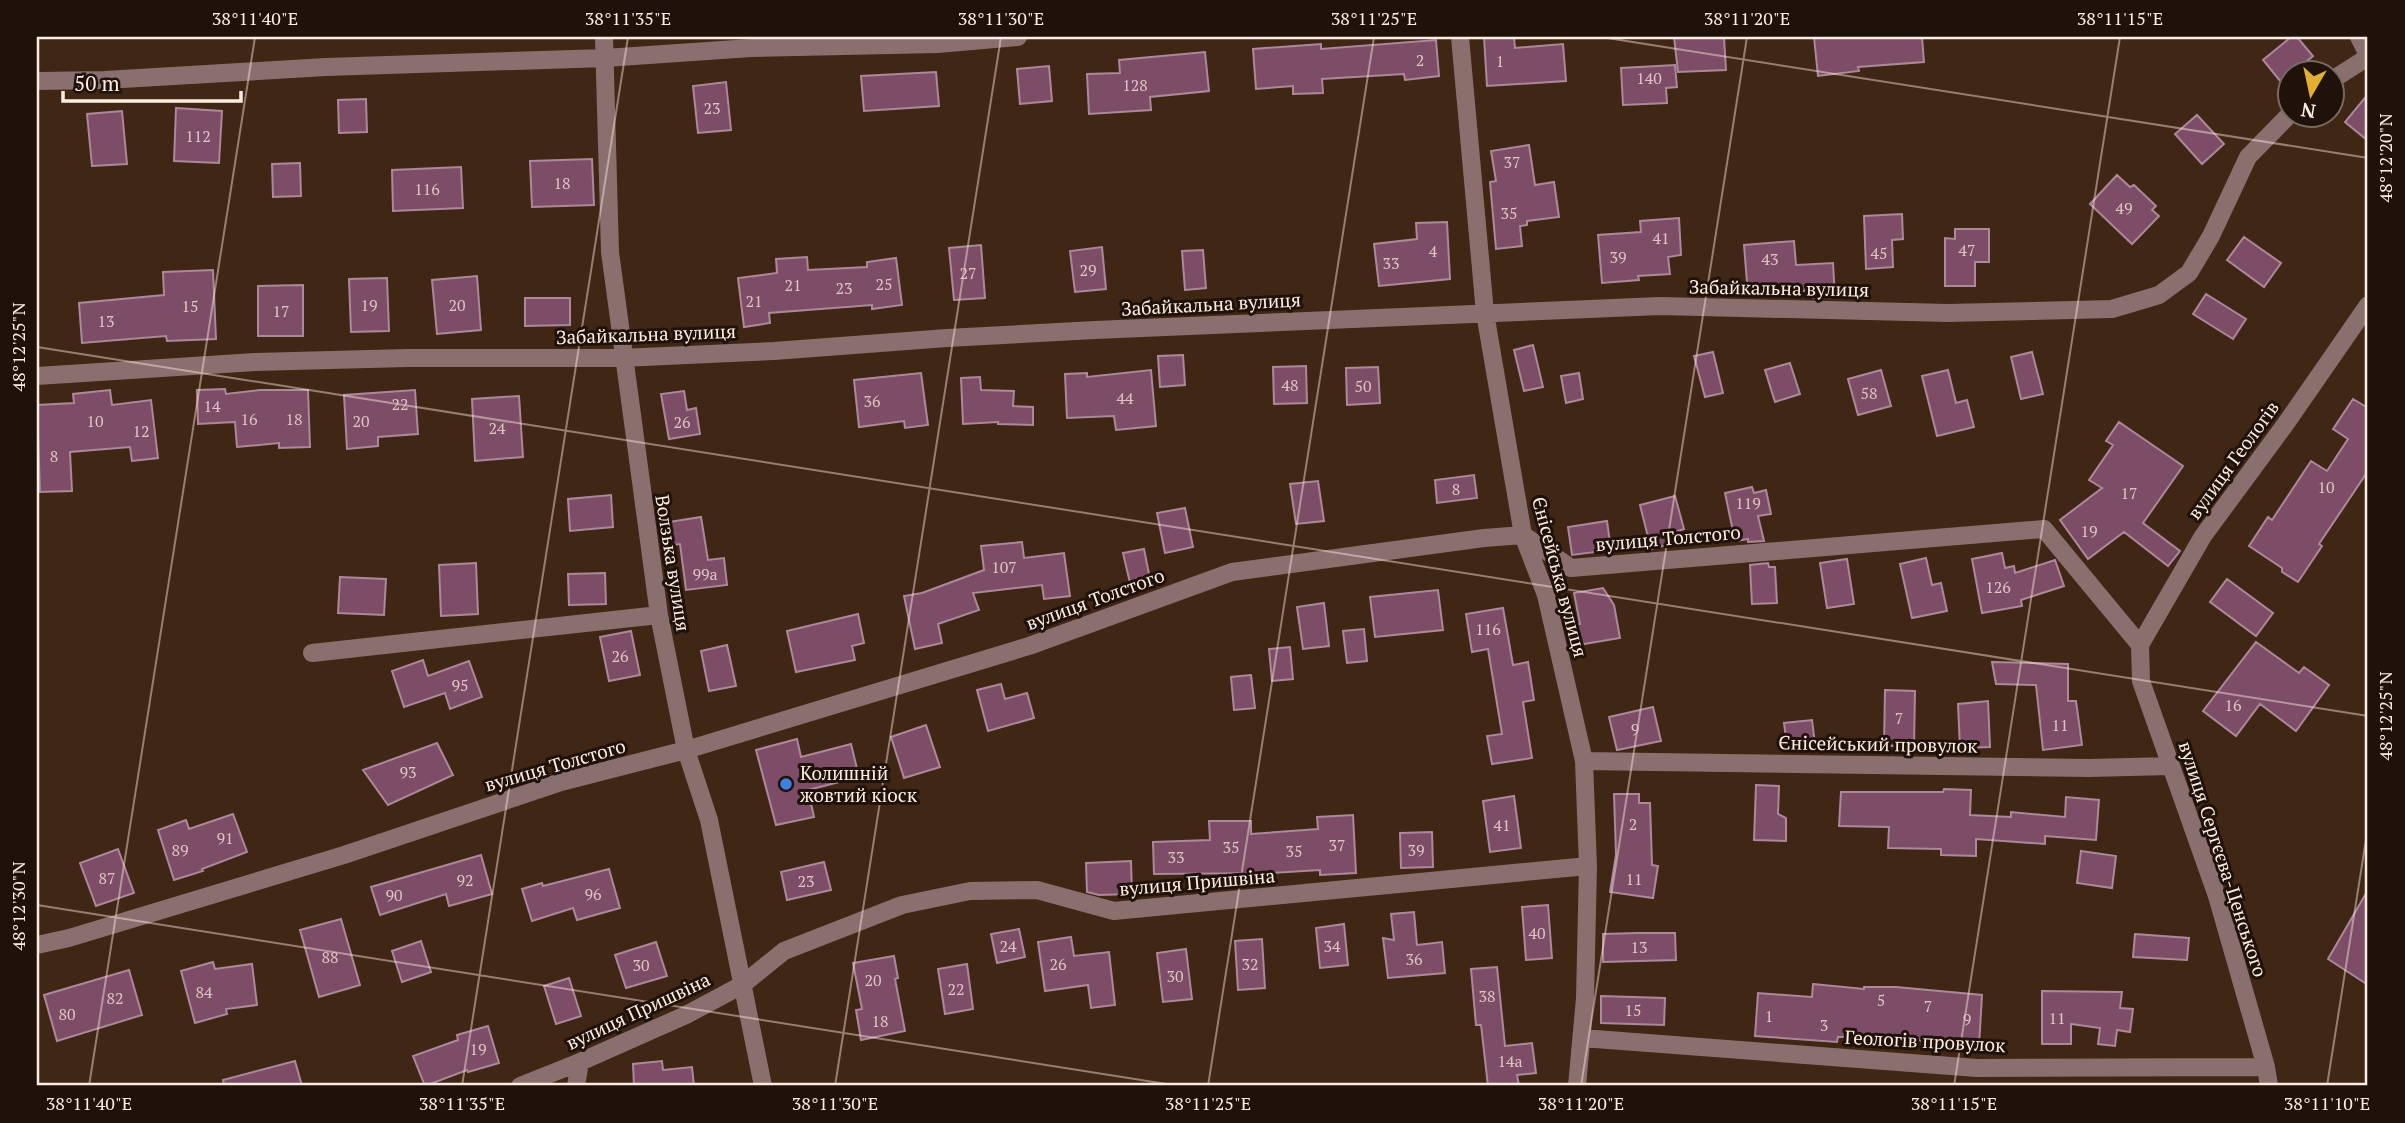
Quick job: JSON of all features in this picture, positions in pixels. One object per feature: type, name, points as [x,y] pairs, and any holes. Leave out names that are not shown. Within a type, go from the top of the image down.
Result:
[{"type":"street","name":"Волзька вулиця","points":[[604,37],[610,252],[622,358],[659,615],[686,750],[709,820],[763,1086]]},
{"type":"street","points":[[37,81],[326,67],[605,58],[751,48],[938,44],[1018,37]]},
{"type":"street","name":"Єнісейська вулиця","points":[[1460,37],[1485,313],[1523,535],[1546,595],[1584,761],[1588,866],[1585,999],[1577,1086]]},
{"type":"street","points":[[2346,71],[2368,56],[2359,37]]},
{"type":"street","name":"Забайкальна вулиця","points":[[37,376],[282,361],[622,358],[1095,330],[1660,306],[1948,313],[2112,309],[2159,295],[2189,273],[2211,236],[2248,157],[2276,128]]},
{"type":"street","name":"вулиця Геологів","points":[[2140,645],[2203,536],[2368,306]]},
{"type":"street","name":"вулиця Толстого","points":[[37,945],[69,939],[344,855],[561,782],[686,750],[1028,646],[1232,572],[1523,535],[1571,568],[2044,529],[2140,645]]},
{"type":"street","points":[[312,653],[659,615]]},
{"type":"street","name":"вулиця Сергєєва-Ценського","points":[[2140,645],[2141,681],[2217,896],[2266,1067],[2269,1086]]},
{"type":"street","name":"Єнісейський провулок","points":[[1584,761],[2089,768],[2171,766]]},
{"type":"street","name":"вулиця Пришвіна","points":[[520,1086],[686,1015],[743,985],[784,951],[902,905],[970,891],[1037,890],[1114,911],[1588,866]]},
{"type":"street","name":"Геологів провулок","points":[[1582,1038],[1977,1068],[2266,1067]]},
{"type":"street","points":[[576,1086],[580,1062]]},
{"type":"building","points":[[1484,37],[1514,37],[1515,48],[1563,44],[1566,81],[1487,86]]},
{"type":"building","points":[[1674,37],[1724,37],[1726,70],[1678,72]]},
{"type":"building","points":[[1814,37],[1922,37],[1924,62],[1858,67],[1859,71],[1818,76]]},
{"type":"building","points":[[2291,37],[2297,37],[2313,56],[2308,60],[2276,60],[2276,76],[2263,60]]},
{"type":"building","points":[[1436,40],[1439,76],[1405,80],[1404,74],[1322,79],[1323,93],[1293,94],[1293,86],[1256,89],[1253,49],[1321,44],[1321,49]]},
{"type":"building","points":[[1205,52],[1209,91],[1150,97],[1151,110],[1089,114],[1087,74],[1120,73],[1119,60]]},
{"type":"building","points":[[1675,65],[1677,87],[1666,88],[1667,103],[1623,105],[1621,68]]},
{"type":"building","points":[[1049,66],[1052,101],[1020,104],[1017,69]]},
{"type":"building","points":[[936,72],[939,106],[864,111],[861,76]]},
{"type":"building","points":[[726,82],[731,130],[698,133],[693,86]]},
{"type":"building","points":[[2368,94],[2368,141],[2346,121]]},
{"type":"building","points":[[366,99],[367,132],[339,133],[338,100]]},
{"type":"building","points":[[176,108],[222,111],[219,163],[174,161]]},
{"type":"building","points":[[122,111],[127,164],[92,166],[87,114]]},
{"type":"building","points":[[2197,115],[2224,144],[2202,164],[2175,134]]},
{"type":"building","points":[[1529,145],[1535,185],[1554,182],[1559,217],[1527,221],[1527,225],[1520,226],[1522,246],[1496,249],[1490,182],[1496,181],[1491,151]]},
{"type":"building","points":[[592,159],[594,205],[532,207],[530,161]]},
{"type":"building","points":[[300,163],[301,196],[273,197],[272,164]]},
{"type":"building","points":[[461,167],[463,208],[393,211],[392,170]]},
{"type":"building","points":[[2117,175],[2130,187],[2134,185],[2156,206],[2152,210],[2159,216],[2132,244],[2090,204]]},
{"type":"building","points":[[1902,214],[1903,239],[1892,240],[1893,267],[1866,269],[1864,216]]},
{"type":"building","points":[[1679,218],[1681,255],[1668,257],[1670,274],[1638,276],[1639,280],[1602,283],[1598,235],[1641,232],[1640,221]]},
{"type":"building","points":[[1447,222],[1450,279],[1379,286],[1374,244],[1417,239],[1416,223]]},
{"type":"building","points":[[1955,229],[1989,229],[1989,262],[1975,262],[1975,286],[1945,286],[1945,238],[1955,239]]},
{"type":"building","points":[[2244,237],[2281,263],[2264,287],[2227,260]]},
{"type":"building","points":[[1794,241],[1796,265],[1833,263],[1835,297],[1813,298],[1813,290],[1748,295],[1744,245]]},
{"type":"building","points":[[981,245],[985,298],[954,300],[949,248]]},
{"type":"building","points":[[1102,247],[1106,289],[1075,292],[1070,251]]},
{"type":"building","points":[[1203,250],[1206,288],[1185,290],[1182,251]]},
{"type":"building","points":[[807,257],[808,270],[867,267],[867,262],[896,258],[902,305],[872,309],[872,305],[769,313],[770,323],[744,327],[738,278],[777,273],[776,259]]},
{"type":"building","points":[[213,270],[216,339],[167,341],[166,336],[82,343],[79,303],[164,295],[163,272]]},
{"type":"building","points":[[477,276],[481,330],[437,334],[432,280]]},
{"type":"building","points":[[387,278],[389,331],[351,332],[349,279]]},
{"type":"building","points":[[303,285],[303,336],[258,336],[258,286]]},
{"type":"building","points":[[2206,294],[2246,319],[2233,339],[2193,314]]},
{"type":"building","points":[[525,298],[570,298],[570,325],[525,326]]},
{"type":"building","points":[[1533,345],[1543,387],[1524,391],[1514,350]]},
{"type":"building","points":[[1713,352],[1723,393],[1705,397],[1694,356]]},
{"type":"building","points":[[2032,352],[2043,394],[2021,399],[2011,357]]},
{"type":"building","points":[[1183,355],[1185,385],[1160,387],[1158,356]]},
{"type":"building","points":[[1790,363],[1800,394],[1775,402],[1765,370]]},
{"type":"building","points":[[1306,366],[1307,403],[1274,404],[1273,367]]},
{"type":"building","points":[[1378,367],[1380,403],[1347,405],[1346,368]]},
{"type":"building","points":[[1151,370],[1156,426],[1116,430],[1114,416],[1067,418],[1065,374],[1087,373],[1087,377]]},
{"type":"building","points":[[1881,370],[1891,406],[1858,415],[1848,379]]},
{"type":"building","points":[[1948,370],[1956,403],[1967,400],[1974,427],[1937,436],[1922,376]]},
{"type":"building","points":[[921,373],[928,425],[905,428],[904,421],[859,427],[854,380]]},
{"type":"building","points":[[1579,373],[1583,399],[1566,403],[1561,376]]},
{"type":"building","points":[[980,377],[981,390],[1014,391],[1013,406],[1033,407],[1033,425],[998,422],[963,424],[961,378]]},
{"type":"building","points":[[225,389],[226,394],[260,390],[308,390],[310,447],[279,448],[279,443],[237,447],[235,422],[198,424],[197,390]]},
{"type":"building","points":[[110,390],[112,405],[151,400],[158,458],[132,461],[130,447],[70,452],[72,491],[40,492],[37,405],[74,403],[73,394]]},
{"type":"building","points":[[415,390],[418,434],[378,437],[378,446],[347,449],[344,395]]},
{"type":"building","points":[[684,391],[687,410],[696,408],[700,434],[669,439],[661,394]]},
{"type":"building","points":[[519,396],[523,457],[475,461],[472,399]]},
{"type":"building","points":[[2353,399],[2368,408],[2368,471],[2319,544],[2322,546],[2298,582],[2249,546],[2268,517],[2272,520],[2311,461],[2327,471],[2348,439],[2333,429]]},
{"type":"building","points":[[2119,422],[2183,466],[2143,523],[2180,551],[2168,566],[2124,532],[2088,559],[2060,520],[2102,488],[2089,480],[2113,445],[2106,441]]},
{"type":"building","points":[[1474,475],[1477,498],[1437,503],[1435,480]]},
{"type":"building","points":[[1318,481],[1324,521],[1296,524],[1290,484]]},
{"type":"building","points":[[1752,487],[1754,493],[1766,490],[1771,514],[1758,516],[1764,541],[1735,541],[1725,493]]},
{"type":"building","points":[[611,495],[613,527],[570,531],[568,499]]},
{"type":"building","points":[[1675,496],[1684,529],[1675,532],[1678,542],[1651,549],[1640,505]]},
{"type":"building","points":[[1185,508],[1193,547],[1165,553],[1157,513]]},
{"type":"building","points":[[701,517],[708,560],[724,558],[727,585],[686,590],[680,544],[672,545],[669,522]]},
{"type":"building","points":[[1607,521],[1611,550],[1572,555],[1568,527]]},
{"type":"building","points":[[1022,542],[1024,558],[1064,553],[1070,596],[1044,599],[1042,585],[973,593],[979,610],[938,624],[942,643],[915,649],[904,596],[922,593],[984,570],[981,546]]},
{"type":"building","points":[[1144,549],[1150,579],[1130,583],[1123,553]]},
{"type":"building","points":[[2002,553],[2005,568],[2014,566],[2015,573],[2055,560],[2064,586],[2021,600],[2022,606],[1982,613],[1972,559]]},
{"type":"building","points":[[1926,558],[1932,585],[1941,583],[1947,611],[1912,618],[1900,564]]},
{"type":"building","points":[[1847,559],[1854,604],[1827,608],[1820,563]]},
{"type":"building","points":[[476,563],[478,614],[441,616],[439,565]]},
{"type":"building","points":[[1768,563],[1769,567],[1775,567],[1777,603],[1752,604],[1750,565]]},
{"type":"building","points":[[605,573],[606,604],[569,605],[568,574]]},
{"type":"building","points":[[340,577],[386,579],[384,615],[338,613]]},
{"type":"building","points":[[2227,579],[2273,613],[2256,636],[2210,602]]},
{"type":"building","points":[[1603,588],[1614,605],[1620,638],[1578,645],[1574,625],[1580,624],[1574,593]]},
{"type":"building","points":[[1438,590],[1443,630],[1375,637],[1370,597]]},
{"type":"building","points":[[1324,603],[1329,646],[1303,649],[1297,607]]},
{"type":"building","points":[[1503,608],[1513,665],[1528,662],[1534,700],[1523,702],[1532,758],[1492,764],[1487,736],[1502,734],[1488,649],[1472,652],[1466,614]]},
{"type":"building","points":[[858,614],[864,643],[852,646],[855,660],[796,672],[787,631]]},
{"type":"building","points":[[1364,629],[1367,661],[1347,663],[1343,631]]},
{"type":"building","points":[[631,631],[640,675],[609,681],[600,637]]},
{"type":"building","points":[[2256,642],[2299,673],[2304,667],[2329,685],[2296,731],[2260,704],[2236,736],[2203,711]]},
{"type":"building","points":[[727,645],[736,686],[709,691],[701,651]]},
{"type":"building","points":[[1290,647],[1293,679],[1272,681],[1269,649]]},
{"type":"building","points":[[423,660],[428,676],[469,661],[482,697],[450,709],[445,693],[404,707],[392,671]]},
{"type":"building","points":[[1992,662],[2068,664],[2068,701],[2076,701],[2082,745],[2043,750],[2036,685],[1996,684]]},
{"type":"building","points":[[1251,675],[1255,708],[1234,710],[1231,677]]},
{"type":"building","points":[[1001,684],[1005,699],[1027,693],[1034,718],[988,731],[977,690]]},
{"type":"building","points":[[1885,690],[1915,691],[1914,746],[1884,746]]},
{"type":"building","points":[[1988,701],[1990,747],[1960,748],[1958,704]]},
{"type":"building","points":[[1653,707],[1661,741],[1617,750],[1609,717]]},
{"type":"building","points":[[1812,720],[1815,744],[1787,747],[1784,723]]},
{"type":"building","points":[[926,725],[940,767],[904,778],[891,737]]},
{"type":"building","name":"Колишній жовтий кіоск","points":[[797,739],[801,757],[851,744],[859,777],[808,790],[814,817],[776,825],[756,750]]},
{"type":"building","points":[[437,743],[453,775],[388,805],[363,770]]},
{"type":"building","points":[[1756,785],[1779,786],[1778,814],[1786,818],[1786,841],[1754,840]]},
{"type":"building","points":[[1944,789],[1971,790],[1970,815],[2011,817],[2011,812],[2065,817],[2066,797],[2099,800],[2096,840],[2045,836],[2045,844],[1976,839],[1976,856],[1941,855],[1941,849],[1888,848],[1889,827],[1839,826],[1841,792],[1943,792]]},
{"type":"building","points":[[1614,794],[1639,794],[1639,803],[1650,803],[1652,865],[1658,866],[1653,898],[1610,892],[1616,855]]},
{"type":"building","points":[[1514,796],[1521,848],[1490,852],[1483,801]]},
{"type":"building","points":[[233,814],[247,852],[174,880],[158,830],[186,820],[189,829]]},
{"type":"building","points":[[1353,815],[1356,873],[1320,875],[1320,870],[1154,874],[1153,842],[1210,840],[1209,821],[1251,821],[1251,834],[1318,829],[1317,817]]},
{"type":"building","points":[[1432,832],[1433,867],[1401,868],[1400,833]]},
{"type":"building","points":[[118,849],[134,893],[96,906],[80,863]]},
{"type":"building","points":[[2081,851],[2116,856],[2112,888],[2077,883]]},
{"type":"building","points":[[481,855],[492,894],[449,906],[446,894],[380,915],[371,887]]},
{"type":"building","points":[[1131,861],[1132,894],[1099,895],[1087,892],[1086,863]]},
{"type":"building","points":[[824,862],[831,890],[787,900],[781,872]]},
{"type":"building","points":[[609,869],[620,908],[577,920],[573,908],[532,921],[522,889]]},
{"type":"building","points":[[2368,890],[2368,985],[2328,959]]},
{"type":"building","points":[[1548,905],[1552,958],[1526,960],[1522,907]]},
{"type":"building","points":[[1414,912],[1417,945],[1442,942],[1445,973],[1388,978],[1383,938],[1394,940],[1391,914]]},
{"type":"building","points":[[341,919],[360,985],[319,997],[300,930]]},
{"type":"building","points":[[1344,924],[1348,965],[1320,968],[1316,928]]},
{"type":"building","points":[[1019,929],[1025,957],[997,963],[991,934]]},
{"type":"building","points":[[1675,933],[1676,960],[1603,962],[1603,934]]},
{"type":"building","points":[[2135,934],[2189,938],[2187,960],[2133,957]]},
{"type":"building","points":[[1071,937],[1074,956],[1109,952],[1115,1005],[1091,1008],[1088,985],[1045,991],[1038,942]]},
{"type":"building","points":[[1262,939],[1265,988],[1238,990],[1235,941]]},
{"type":"building","points":[[421,941],[431,972],[402,982],[392,951]]},
{"type":"building","points":[[656,942],[667,976],[626,988],[615,955]]},
{"type":"building","points":[[1186,949],[1192,999],[1163,1002],[1157,953]]},
{"type":"building","points":[[894,956],[898,978],[895,979],[905,1031],[861,1040],[856,1010],[862,1009],[853,963]]},
{"type":"building","points":[[213,962],[215,969],[252,964],[257,1005],[226,1009],[227,1014],[195,1023],[181,971]]},
{"type":"building","points":[[967,964],[973,1009],[945,1014],[938,969]]},
{"type":"building","points":[[1497,967],[1505,1046],[1532,1043],[1536,1073],[1517,1075],[1519,1086],[1488,1086],[1481,1025],[1476,1025],[1471,969]]},
{"type":"building","points":[[129,970],[142,1015],[57,1041],[44,995]]},
{"type":"building","points":[[569,978],[581,1016],[556,1024],[544,986]]},
{"type":"building","points":[[1813,984],[1864,989],[1896,987],[1982,995],[1979,1046],[1908,1037],[1838,1037],[1837,1042],[1755,1036],[1758,993],[1812,997]]},
{"type":"building","points":[[2042,991],[2122,992],[2120,1008],[2133,1009],[2130,1032],[2117,1030],[2115,1046],[2098,1044],[2100,1028],[2071,1024],[2071,1044],[2042,1044]]},
{"type":"building","points":[[1601,996],[1665,998],[1664,1025],[1601,1023]]},
{"type":"building","points":[[488,1026],[499,1063],[468,1072],[467,1070],[425,1086],[413,1056],[458,1040],[457,1035]]},
{"type":"building","points":[[295,1061],[302,1086],[224,1086],[223,1080]]},
{"type":"building","points":[[662,1061],[663,1070],[692,1067],[694,1086],[634,1086],[633,1064]]},
{"type":"place","name":"Колишній жовтий кіоск","points":[[786,784]]}]
